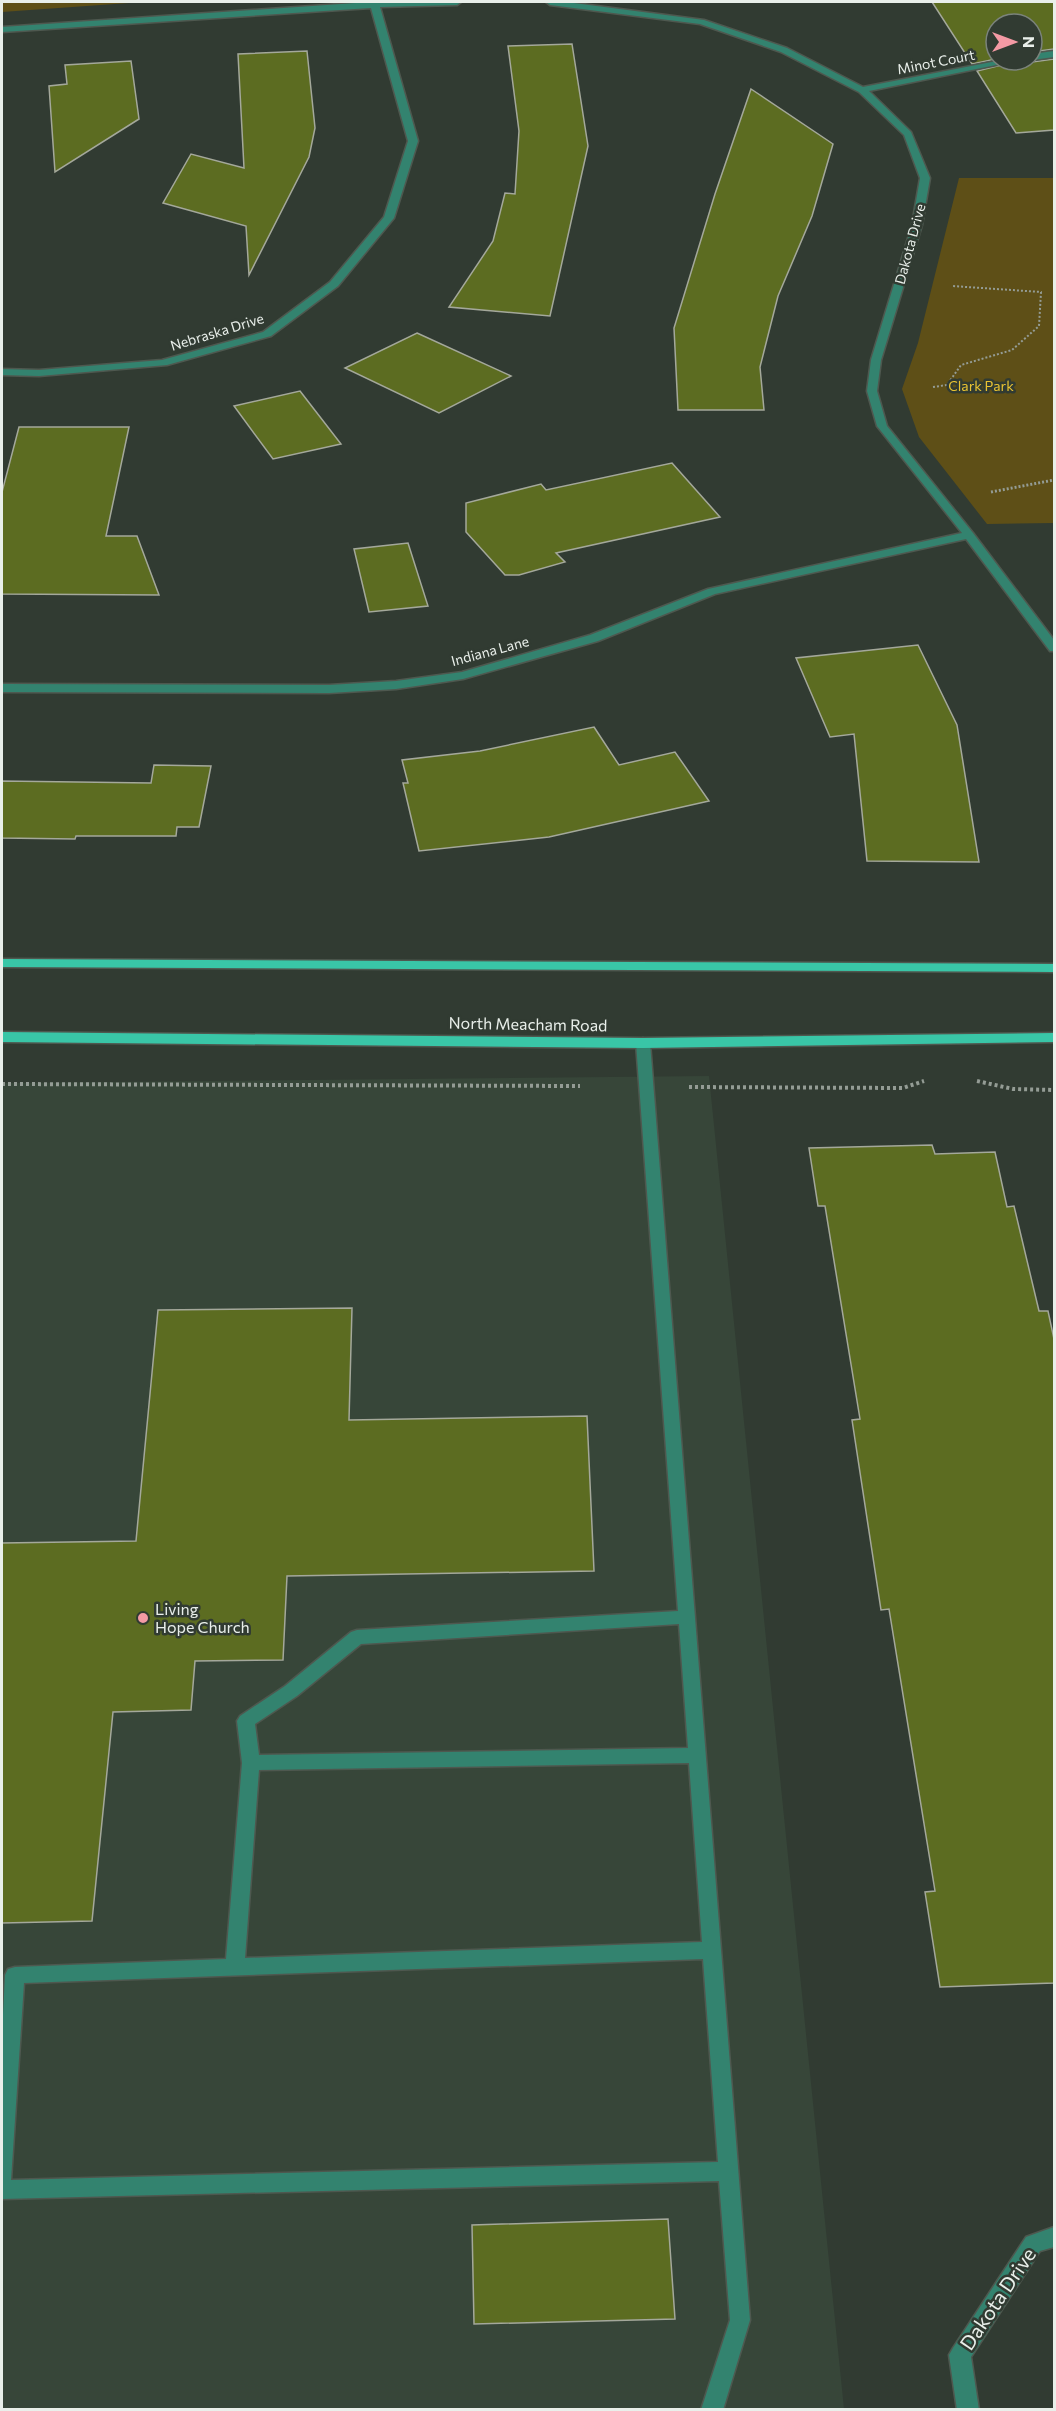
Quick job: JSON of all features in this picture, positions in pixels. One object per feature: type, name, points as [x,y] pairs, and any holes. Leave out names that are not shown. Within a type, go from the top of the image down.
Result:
[{"type":"main road","points":[[2,963],[1054,968]]},
{"type":"main road","name":"North Meacham Road","points":[[2,1037],[643,1043],[1054,1038]]},
{"type":"street","points":[[2,29],[374,3],[457,2]]},
{"type":"street","name":"Dakota Drive","points":[[550,2],[701,22],[784,50],[862,90],[908,134],[925,178],[917,225],[876,360],[872,391],[882,426],[969,535],[1054,648]]},
{"type":"street","name":"Nebraska Drive","points":[[2,372],[39,373],[163,363],[267,334],[334,284],[389,218],[413,141],[374,3]]},
{"type":"street","name":"Minot Court","points":[[862,90],[984,66]]},
{"type":"street","name":"Indiana Lane","points":[[2,688],[329,689],[396,685],[463,675],[594,638],[712,591],[969,535]]},
{"type":"street","points":[[643,1043],[740,2320],[712,2409]]},
{"type":"street","points":[[235,1967],[251,1763],[246,1721],[291,1691],[357,1637],[687,1617]]},
{"type":"street","points":[[251,1763],[698,1755]]},
{"type":"street","points":[[2,2177],[15,1975],[711,1950]]},
{"type":"street","points":[[2,2190],[729,2171]]},
{"type":"street","name":"Dakota Drive","points":[[968,2409],[960,2355],[1033,2244],[1054,2237]]},
{"type":"path","points":[[933,387],[948,385],[961,365],[1012,350],[1039,326],[1041,292],[952,286]]},
{"type":"path","points":[[991,492],[1054,480]]},
{"type":"shaded area","points":[[709,1076],[844,2409],[2,2409],[2,1083]]},
{"type":"green space","points":[[2,2],[143,2],[2,12]]},
{"type":"green space","name":"Clark Park","points":[[959,178],[1054,178],[1054,523],[987,524],[919,437],[902,389],[918,343]]},
{"type":"building","points":[[932,2],[1054,2],[1054,49],[1044,50],[1044,12],[984,12],[984,62],[972,64]]},
{"type":"building","points":[[572,44],[588,146],[550,316],[449,307],[493,241],[505,193],[515,194],[519,131],[508,46]]},
{"type":"building","points":[[307,51],[315,128],[309,157],[249,275],[246,226],[163,203],[191,154],[244,168],[238,54]]},
{"type":"building","points":[[1054,59],[1054,130],[1016,133],[977,71],[984,69],[984,72],[1044,72],[1044,60]]},
{"type":"building","points":[[131,61],[139,119],[55,172],[49,86],[67,84],[65,65]]},
{"type":"building","points":[[751,89],[833,144],[812,216],[778,296],[760,367],[764,410],[678,410],[674,328],[715,194]]},
{"type":"building","points":[[417,333],[511,376],[439,413],[345,368]]},
{"type":"building","points":[[300,391],[341,444],[273,459],[234,406]]},
{"type":"building","points":[[19,427],[129,427],[106,536],[137,536],[159,595],[2,594],[2,492]]},
{"type":"building","points":[[672,463],[720,517],[556,553],[565,562],[519,575],[505,575],[466,532],[466,503],[541,484],[546,490]]},
{"type":"building","points":[[408,543],[428,606],[369,612],[354,549]]},
{"type":"building","points":[[918,645],[957,725],[979,862],[867,861],[854,734],[830,737],[796,658]]},
{"type":"building","points":[[594,727],[619,765],[675,752],[709,801],[549,837],[419,851],[403,783],[408,783],[402,760],[480,751]]},
{"type":"building","points":[[154,765],[211,766],[199,827],[177,827],[176,836],[76,836],[75,839],[2,838],[2,781],[151,783]]},
{"type":"building","points":[[932,1145],[935,1154],[995,1152],[1007,1207],[1014,1206],[1039,1311],[1048,1311],[1054,1339],[1054,1983],[940,1987],[925,1892],[935,1891],[889,1609],[881,1610],[852,1420],[860,1419],[825,1206],[818,1206],[809,1148]]},
{"type":"building","name":"Living Hope Church","points":[[352,1308],[349,1420],[587,1416],[594,1571],[287,1576],[283,1660],[195,1661],[191,1710],[113,1712],[92,1921],[2,1923],[2,1543],[136,1541],[158,1310]]},
{"type":"building","points":[[668,2219],[675,2319],[474,2324],[472,2225]]},
{"type":"place","name":"Living Hope Church","points":[[143,1618]]}]
